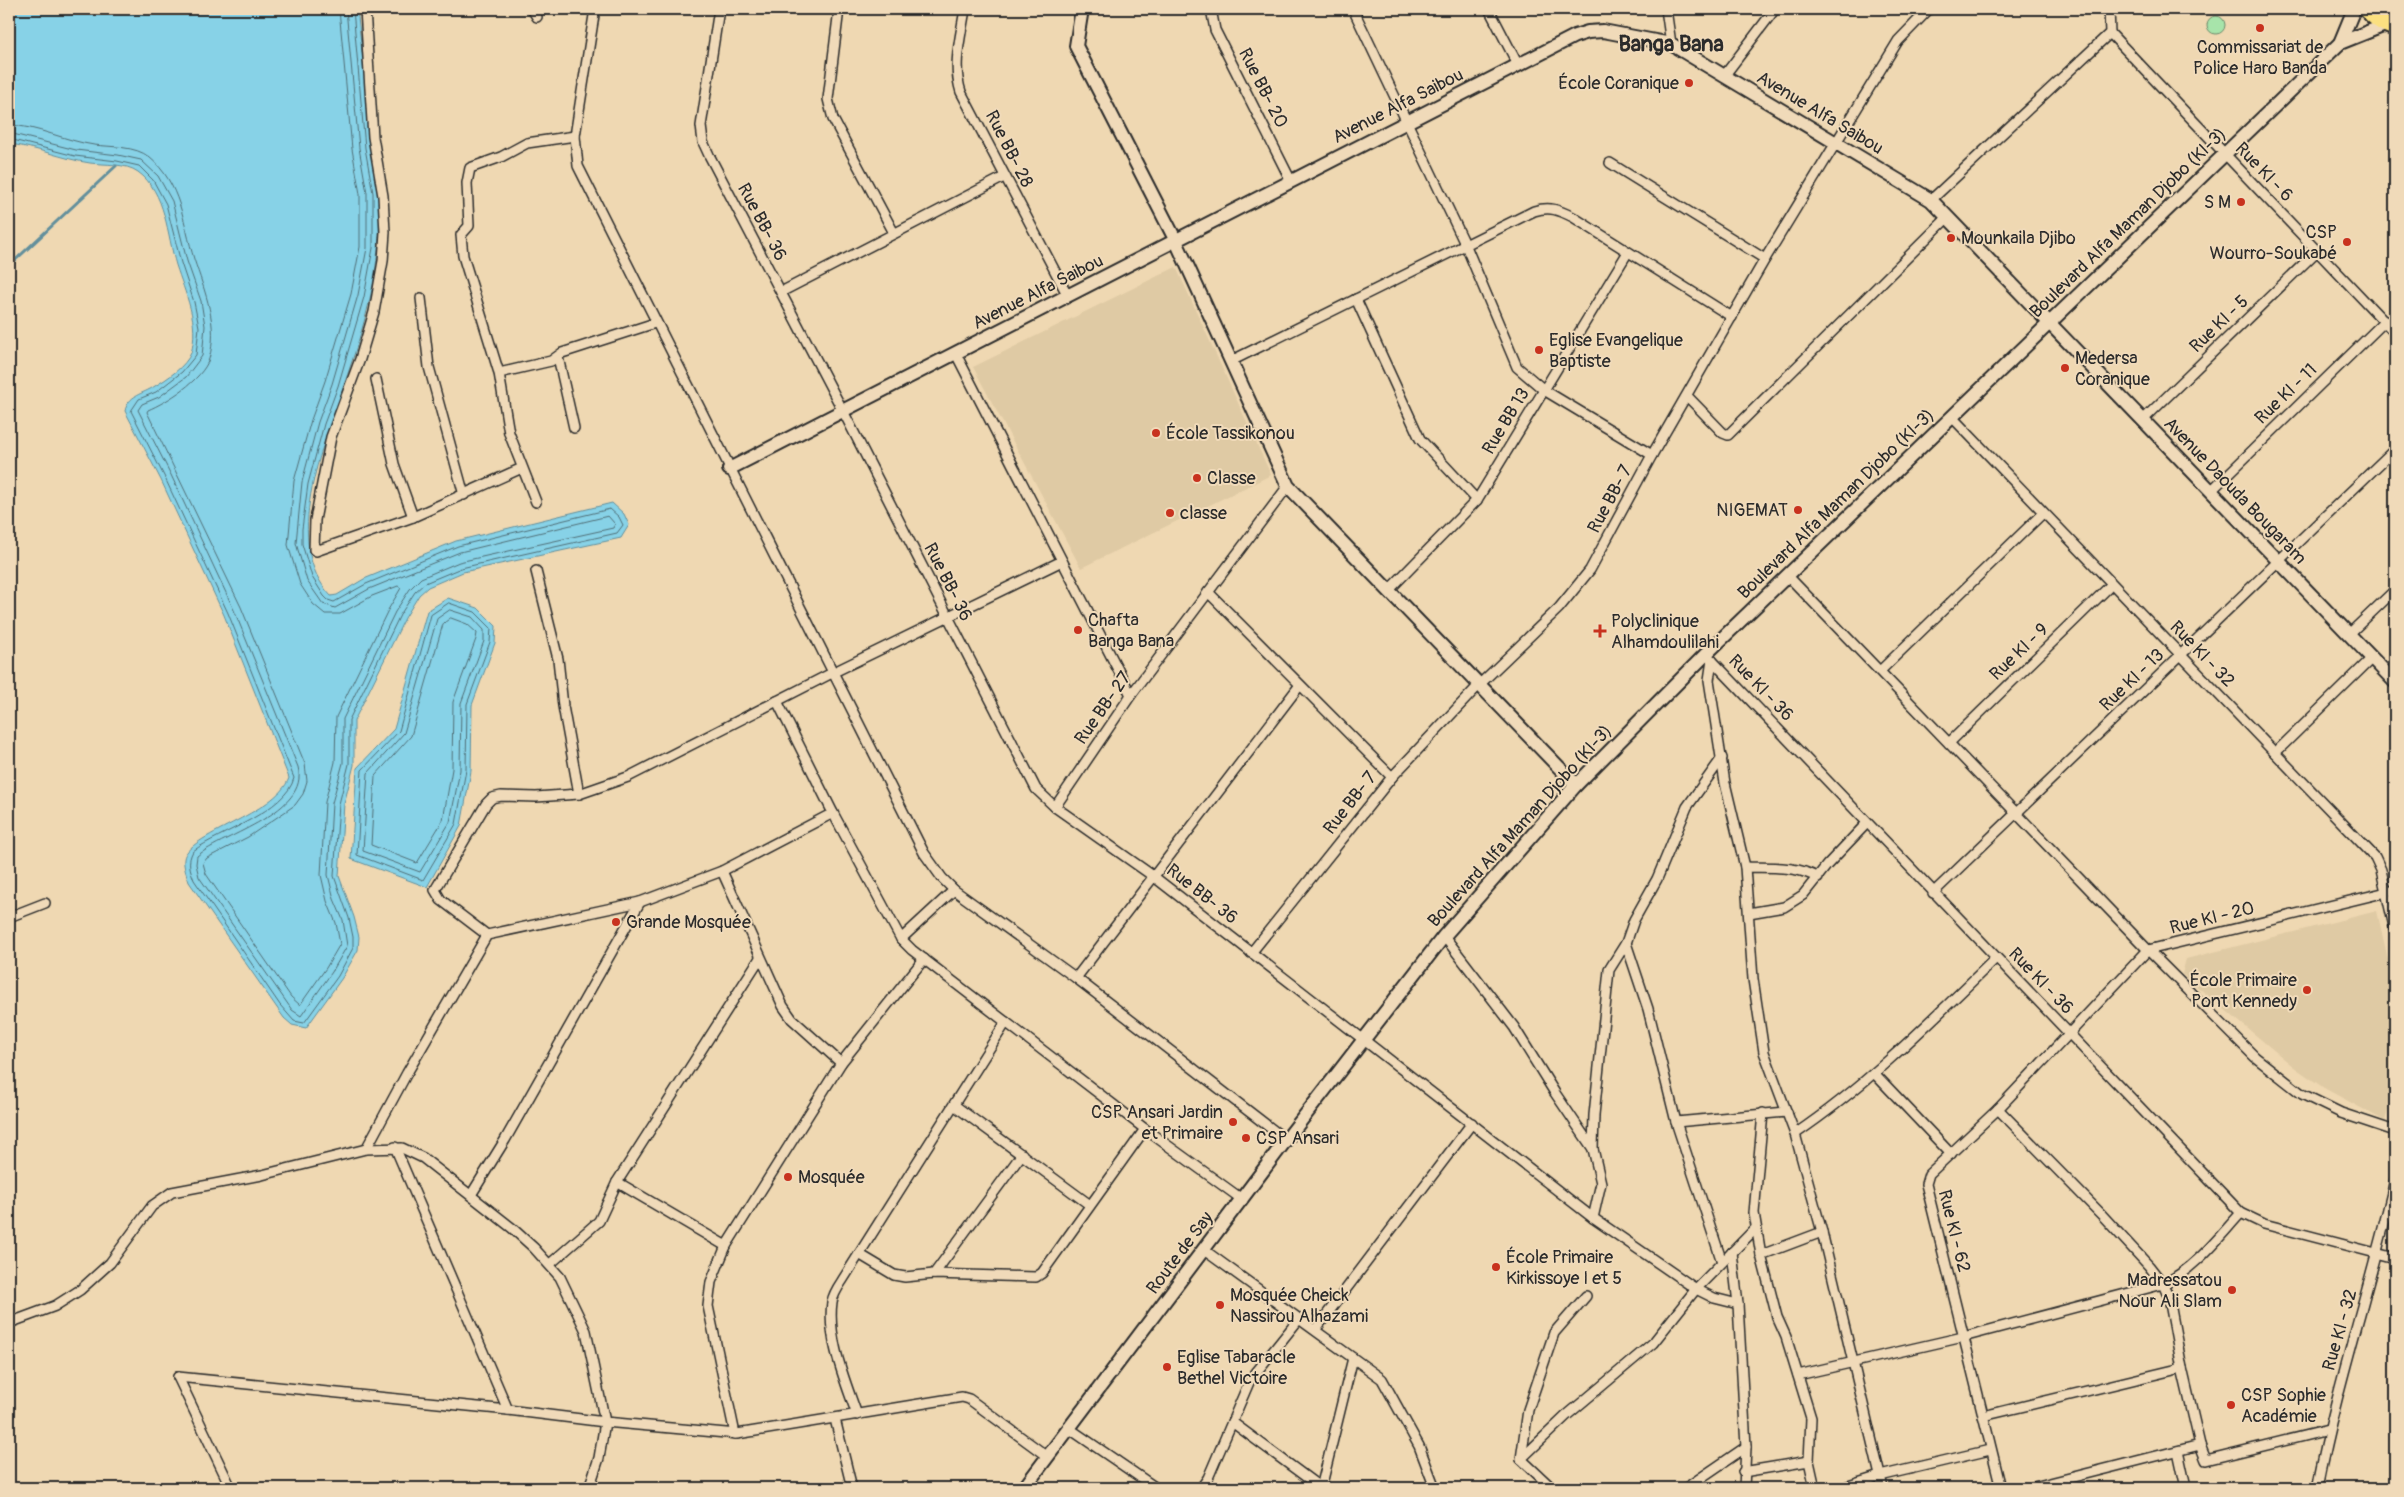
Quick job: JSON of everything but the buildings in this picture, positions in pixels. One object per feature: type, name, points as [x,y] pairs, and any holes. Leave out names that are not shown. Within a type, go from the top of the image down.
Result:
[{"type":"highway","points":[[2366,9],[2374,18],[2390,26]]},
{"type":"street","points":[[365,9],[373,137],[383,196],[385,232],[383,261],[374,312],[360,359],[331,437],[316,520],[314,550],[316,552],[413,517],[522,468]]},
{"type":"street","points":[[595,9],[574,136],[578,166],[583,180],[924,853],[942,878],[954,890],[1076,978],[1286,1140]]},
{"type":"street","name":"Rue BB- 36","points":[[719,9],[701,126],[703,142],[1036,789],[1055,807],[1153,876],[1593,1218],[1696,1289],[1714,1298],[1738,1304]]},
{"type":"street","points":[[838,9],[828,99],[830,109],[833,119],[894,233]]},
{"type":"street","name":"Rue BB- 28","points":[[966,9],[956,78],[961,92],[1004,177],[1068,296]]},
{"type":"street","points":[[1082,9],[1076,46],[1176,241],[1288,486],[1576,784]]},
{"type":"street","name":"Rue BB- 20","points":[[1211,9],[1215,30],[1291,181]]},
{"type":"street","points":[[1352,9],[1408,121],[1466,246],[1511,357],[1524,374],[1544,390],[1652,455]]},
{"type":"street","points":[[1489,9],[1518,65]]},
{"type":"street","points":[[1666,9],[1671,44]]},
{"type":"street","points":[[1724,76],[1775,9]]},
{"type":"street","name":"Rue BB- 7","points":[[1251,953],[1392,777],[1480,684],[1559,608],[1590,570],[1652,455],[1765,259],[1837,144],[1898,41],[1928,9]]},
{"type":"street","points":[[1932,200],[2110,33],[2109,9]]},
{"type":"street","name":"Boulevard Alfa Maman Djobo (KI-3)","points":[[1364,1040],[1444,936],[1576,784],[1709,657],[1787,575],[2340,43],[2354,9]]},
{"type":"street","name":"Boulevard Alfa Maman Djobo (KI-3)","points":[[2340,43],[2390,26]]},
{"type":"street","name":"Avenue Alfa Saibou","points":[[729,469],[1518,65],[1588,32],[1603,32],[1671,44],[1932,200],[2050,323]]},
{"type":"street","name":"Rue KI - 6","points":[[2110,33],[2395,333]]},
{"type":"street","points":[[536,502],[509,433],[499,373],[461,243],[461,235],[469,226],[467,183],[469,170],[502,157],[527,143],[574,136]]},
{"type":"street","points":[[1610,163],[1765,259]]},
{"type":"street","points":[[780,292],[1004,177]]},
{"type":"street","points":[[1231,361],[1466,246],[1534,210],[1546,207],[1556,209],[1573,218],[1732,317]]},
{"type":"street","points":[[1687,396],[1723,433],[1728,435],[1948,217]]},
{"type":"street","name":"Rue KI - 5","points":[[2143,420],[2317,251]]},
{"type":"street","name":"Rue BB 13","points":[[1389,590],[1477,500],[1628,252]]},
{"type":"street","points":[[421,298],[429,367],[464,495]]},
{"type":"street","points":[[1356,299],[1420,439],[1477,500]]},
{"type":"street","name":"Rue KI - 11","points":[[2211,491],[2384,321]]},
{"type":"street","points":[[499,373],[551,361],[562,353],[655,323]]},
{"type":"street","name":"Avenue Daouda Bougaram","points":[[2050,323],[2395,682]]},
{"type":"street","points":[[956,354],[1131,695]]},
{"type":"street","points":[[558,357],[574,428]]},
{"type":"street","points":[[376,379],[394,464],[413,517]]},
{"type":"street","name":"Rue KI - 32","points":[[1952,417],[2375,857],[2381,870],[2395,930]]},
{"type":"street","name":"Rue KI - 13","points":[[1933,893],[2395,449]]},
{"type":"street","name":"Rue BB- 27","points":[[1055,807],[1131,695],[1288,486]]},
{"type":"street","points":[[1880,671],[2043,512]]},
{"type":"street","points":[[487,935],[441,900],[435,890],[486,804],[492,798],[501,796],[536,797],[579,794],[628,777],[832,673],[1062,561]]},
{"type":"street","points":[[536,570],[558,659],[565,715],[579,794]]},
{"type":"street","points":[[1787,575],[2148,950],[2255,1057],[2302,1094],[2341,1113],[2395,1131]]},
{"type":"street","name":"Rue KI - 9","points":[[1949,743],[2112,584]]},
{"type":"street","points":[[2349,634],[2395,590]]},
{"type":"street","points":[[1208,592],[1392,777]]},
{"type":"street","points":[[1709,657],[1709,680],[1728,801],[1745,867],[1753,979],[1764,1052],[1795,1134],[1822,1232],[1883,1488]]},
{"type":"street","name":"Rue KI - 36","points":[[1709,657],[2241,1213],[2264,1224],[2395,1258]]},
{"type":"street","points":[[2275,753],[2372,658]]},
{"type":"street","points":[[1076,978],[1300,685]]},
{"type":"street","points":[[777,701],[833,814],[901,939],[924,959],[1145,1129],[1243,1200]]},
{"type":"street","points":[[1593,1218],[1601,1183],[1593,1149],[1594,1115],[1609,970],[1626,943],[1634,920],[1668,854],[1687,807],[1722,758]]},
{"type":"street","points":[[366,1150],[407,1073],[487,935],[640,902],[722,871],[833,814]]},
{"type":"street","points":[[1749,913],[1784,906],[1803,895],[1827,865],[1867,823]]},
{"type":"street","points":[[1745,867],[1791,869],[1812,874],[1818,878]]},
{"type":"street","points":[[722,871],[760,958],[792,1019],[841,1063]]},
{"type":"street","points":[[901,939],[954,890]]},
{"type":"street","name":"Rue KI - 20","points":[[2148,950],[2395,890]]},
{"type":"street","points":[[471,1195],[505,1140],[640,902]]},
{"type":"street","points":[[9,917],[44,903]]},
{"type":"street","points":[[1444,936],[1514,1027],[1554,1093],[1593,1149]]},
{"type":"street","points":[[1626,943],[1648,1009],[1676,1122],[1722,1262]]},
{"type":"street","points":[[2070,1035],[2148,950]]},
{"type":"street","points":[[550,1264],[599,1221],[618,1182],[760,958]]},
{"type":"street","points":[[1795,1134],[1836,1106],[1874,1073],[1996,958]]},
{"type":"street","points":[[735,1434],[708,1306],[711,1282],[726,1246],[841,1063],[924,959]]},
{"type":"street","points":[[857,1415],[838,1355],[831,1320],[832,1300],[859,1254],[1006,1022]]},
{"type":"street","name":"Rue KI - 62","points":[[2001,1488],[1990,1450],[1926,1184],[1929,1174],[1998,1109],[2070,1035]]},
{"type":"street","name":"Route de Say","points":[[1024,1488],[1243,1200],[1286,1140],[1364,1040]]},
{"type":"street","points":[[1874,1073],[1951,1154]]},
{"type":"street","points":[[954,1105],[1090,1205]]},
{"type":"street","points":[[1998,1109],[2102,1216],[2149,1266],[2163,1284],[2168,1298],[2182,1368],[2204,1457],[2209,1461],[2328,1430]]},
{"type":"street","points":[[1676,1122],[1787,1112]]},
{"type":"street","points":[[1763,1113],[1753,1208],[1761,1255],[1777,1317],[1798,1375],[1810,1418],[1812,1435],[1809,1461],[1815,1488]]},
{"type":"street","points":[[1315,1330],[1472,1123]]},
{"type":"street","points":[[859,1254],[894,1274],[906,1277],[934,1274],[1036,1277],[1042,1273],[1145,1129]]},
{"type":"street","points":[[395,1147],[508,1410]]},
{"type":"street","points":[[9,1323],[54,1306],[80,1290],[110,1263],[152,1206],[172,1192],[262,1175],[366,1150],[395,1147],[423,1158],[512,1228],[550,1264],[567,1288],[586,1331],[605,1422],[598,1458],[589,1488]]},
{"type":"street","points":[[934,1274],[1022,1154]]},
{"type":"street","name":"Rue KI - 32","points":[[2317,1488],[2328,1430],[2378,1254],[2395,1180]]},
{"type":"street","points":[[618,1182],[726,1246]]},
{"type":"street","points":[[1798,1375],[1963,1337],[2163,1284],[2175,1279],[2200,1257],[2241,1213]]},
{"type":"street","points":[[1521,1459],[1566,1416],[1654,1343],[1696,1289],[1756,1228]]},
{"type":"street","points":[[1761,1255],[1822,1232]]},
{"type":"street","points":[[1204,1250],[1382,1379],[1419,1446],[1435,1488]]},
{"type":"street","points":[[1732,1252],[1738,1304],[1746,1447],[1744,1488]]},
{"type":"street","points":[[1521,1459],[1528,1410],[1554,1333],[1586,1296]]},
{"type":"street","points":[[1202,1488],[1250,1380],[1299,1319]]},
{"type":"street","points":[[1232,1422],[1321,1488],[1353,1358]]},
{"type":"street","points":[[1983,1416],[2182,1368]]},
{"type":"street","points":[[231,1488],[178,1377],[735,1434],[835,1420],[962,1397],[969,1399],[1048,1457]]},
{"type":"street","points":[[835,1420],[852,1488]]},
{"type":"street","points":[[1070,1429],[1156,1488]]},
{"type":"street","points":[[2030,1488],[2200,1445]]},
{"type":"street","points":[[1686,1488],[1746,1447]]},
{"type":"street","points":[[1842,1488],[1880,1476],[1990,1450]]},
{"type":"street","points":[[2178,1451],[2186,1488]]},
{"type":"street","points":[[1521,1459],[1552,1488]]},
{"type":"street","points":[[1744,1472],[1809,1461]]},
{"type":"shaded area","points":[[1176,267],[1271,475],[1081,568],[973,367]]},
{"type":"shaded area","points":[[2377,911],[2395,991],[2395,1082],[2385,1121],[2324,1088],[2294,1067],[2182,974],[2186,959]]},
{"type":"green space","points":[[2216,16],[2224,21],[2225,25],[2220,33],[2216,34],[2208,29],[2207,25],[2212,17]]},
{"type":"water","points":[[9,9],[357,9],[370,144],[377,177],[379,236],[373,286],[366,315],[317,466],[311,494],[308,522],[309,549],[316,574],[331,596],[337,595],[364,579],[456,541],[612,503],[624,514],[629,525],[621,538],[463,572],[428,587],[419,595],[405,618],[354,721],[354,765],[344,804],[339,876],[354,917],[359,937],[358,950],[342,978],[306,1028],[292,1025],[284,1018],[189,882],[185,871],[184,859],[189,850],[199,841],[251,813],[267,802],[281,791],[289,778],[224,615],[161,480],[125,411],[133,398],[170,376],[181,367],[191,353],[194,331],[193,319],[176,265],[164,215],[154,191],[147,181],[133,169],[80,161],[9,144]]},
{"type":"water","points":[[448,598],[478,608],[496,626],[495,643],[472,705],[471,771],[461,826],[427,887],[351,859],[357,768],[394,729],[427,611]]},
{"type":"waterway","points":[[9,266],[116,166]]},
{"type":"place","name":"Commissariat de Police Haro Banda","points":[[2260,28]]},
{"type":"place","name":"École Coranique","points":[[1689,83]]},
{"type":"place","name":"S M","points":[[2241,202]]},
{"type":"place","name":"Mounkaila Djibo","points":[[1951,238]]},
{"type":"place","name":"CSP Wourro-Soukabé","points":[[2347,242]]},
{"type":"place","name":"Eglise Evangelique Baptiste","points":[[1539,350]]},
{"type":"place","name":"Medersa Coranique","points":[[2065,368]]},
{"type":"place","name":"École Tassikonou","points":[[1156,433]]},
{"type":"place","name":"Classe","points":[[1197,478]]},
{"type":"place","name":"NIGEMAT","points":[[1798,510]]},
{"type":"place","name":"classe","points":[[1170,513]]},
{"type":"place","name":"Chafta Banga Bana","points":[[1078,630]]},
{"type":"place","name":"Polyclinique Alhamdoulilahi","points":[[1600,631]]},
{"type":"place","name":"Grande Mosquée","points":[[616,922]]},
{"type":"place","name":"École Primaire Pont Kennedy","points":[[2307,990]]},
{"type":"place","name":"CSP Ansari Jardin et Primaire","points":[[1233,1122]]},
{"type":"place","name":"CSP Ansari","points":[[1246,1138]]},
{"type":"place","name":"Mosquée","points":[[788,1177]]},
{"type":"place","name":"École Primaire Kirkissoye I et 5","points":[[1496,1267]]},
{"type":"place","name":"Madressatou Nour Ali Slam","points":[[2232,1290]]},
{"type":"place","name":"Mosquée Cheick Nassirou Alhazami","points":[[1220,1305]]},
{"type":"place","name":"Eglise Tabaracle Bethel Victoire","points":[[1167,1367]]},
{"type":"place","name":"CSP Sophie Académie","points":[[2231,1405]]},
{"type":"district","name":"Banga Bana","points":[[1671,44]]}]
